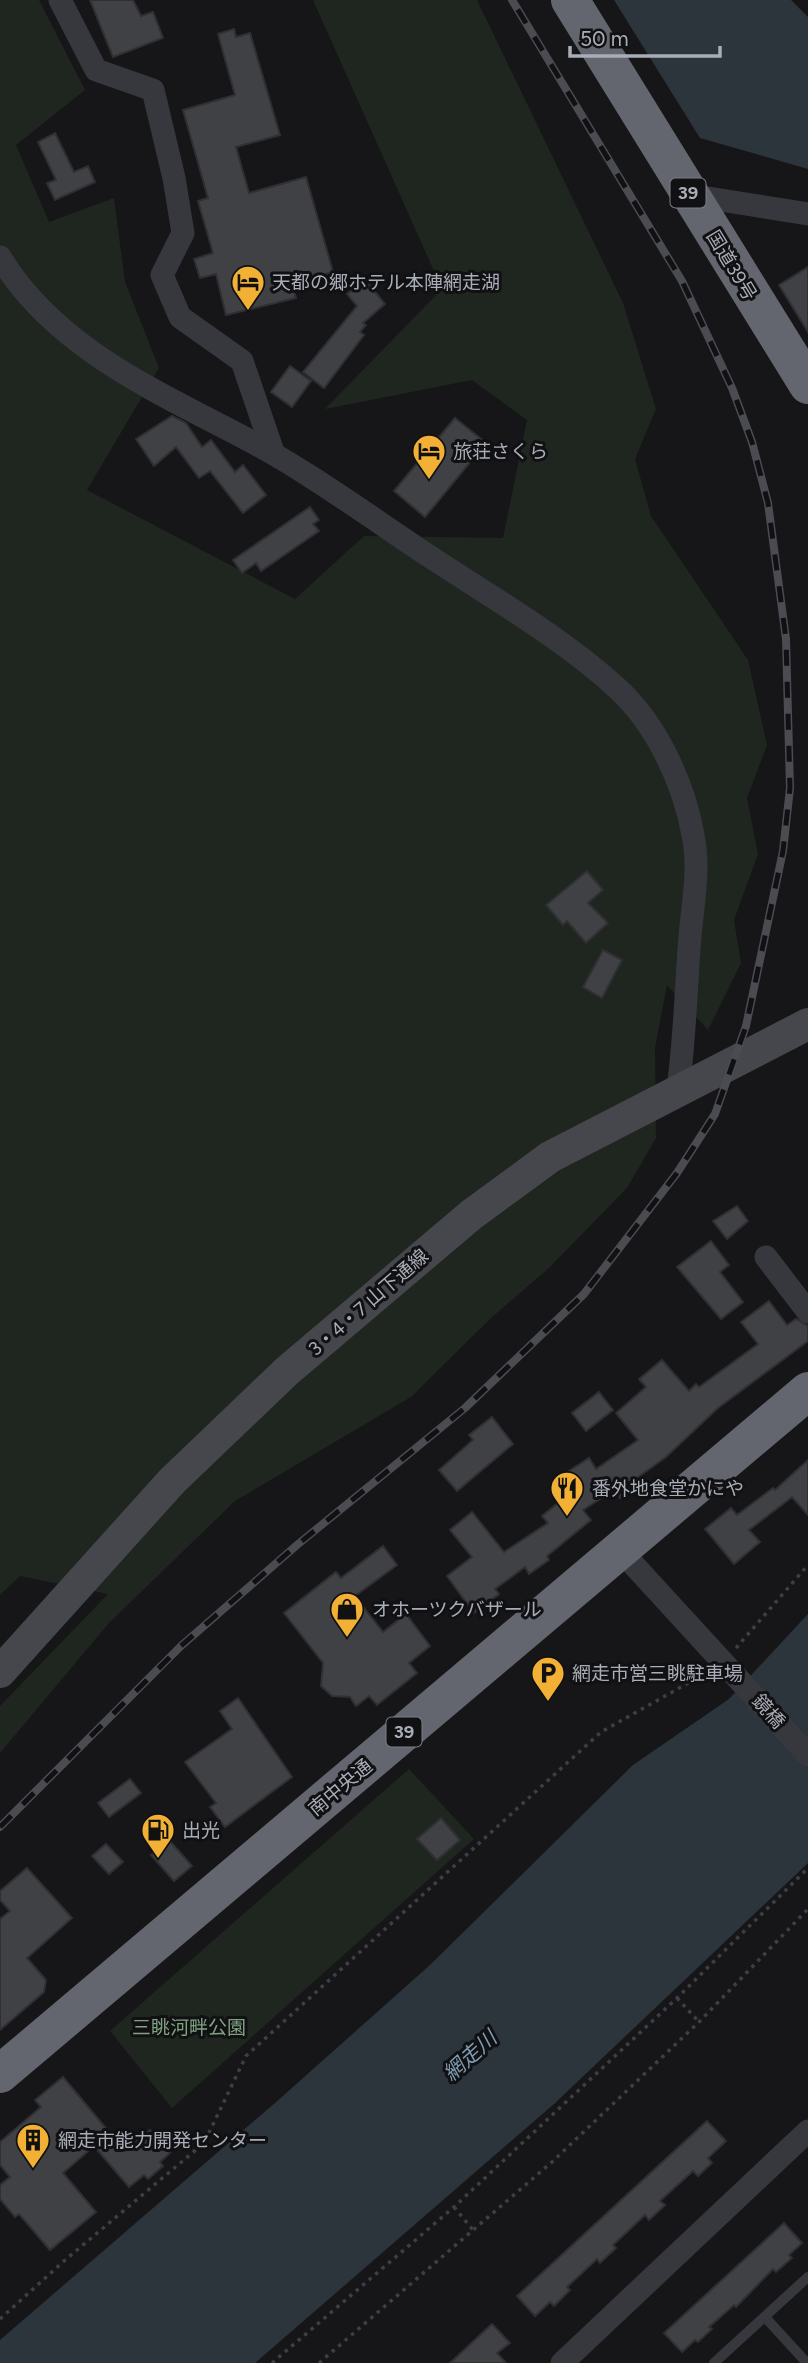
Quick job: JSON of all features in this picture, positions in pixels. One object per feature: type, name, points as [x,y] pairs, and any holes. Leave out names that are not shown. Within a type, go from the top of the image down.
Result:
[{"type":"highway","name":"国道39号","points":[[570,0],[808,385]]},
{"type":"highway","name":"南中央通","points":[[0,2074],[808,1391]]},
{"type":"street","points":[[60,0],[96,70],[153,90],[174,178],[183,233],[162,275],[180,317],[242,361],[273,452]]},
{"type":"street","points":[[689,195],[808,214]]},
{"type":"street","points":[[0,257],[17,285],[57,326],[96,356],[157,392],[273,452],[545,634],[620,690],[667,759],[682,793],[694,837],[696,885],[686,1034],[678,1089]]},
{"type":"street","name":"3・4・7 山下通線","points":[[0,1672],[172,1481],[287,1371],[401,1272],[550,1157],[808,1024]]},
{"type":"street","points":[[766,1257],[808,1312]]},
{"type":"street","name":"鏡橋","points":[[620,1550],[808,1755]]},
{"type":"street","points":[[562,2363],[808,2131]]},
{"type":"lane","points":[[714,2363],[808,2277]]},
{"type":"lane","points":[[765,2317],[807,2363]]},
{"type":"path","points":[[0,2319],[64,2261],[204,2143],[246,2056],[601,1732],[727,1664],[808,1565]]},
{"type":"path","points":[[272,2363],[454,2207],[677,1998],[808,1868]]},
{"type":"path","points":[[319,2363],[552,2162],[699,2022],[808,1909]]},
{"type":"path","points":[[677,1998],[699,2022]]},
{"type":"path","points":[[454,2207],[473,2230]]},
{"type":"green space","points":[[0,0],[39,0],[85,90],[16,145],[49,222],[114,198],[125,282],[159,368],[87,490],[295,599],[364,536],[503,538],[527,420],[472,380],[325,409],[442,289],[313,0],[477,0],[623,303],[656,409],[635,459],[651,516],[748,660],[767,745],[747,798],[758,854],[734,920],[741,963],[708,1030],[667,985],[655,1048],[656,1138],[627,1188],[549,1268],[491,1318],[411,1397],[235,1501],[109,1623],[0,1753],[0,1706],[108,1594],[20,1576],[0,1595]]},
{"type":"green space","name":"三眺河畔公園","points":[[409,1769],[474,1839],[172,2108],[110,2031]]},
{"type":"water","points":[[614,0],[791,0],[808,17],[808,169],[700,138]]},
{"type":"water","name":"網走川","points":[[808,1614],[808,1863],[554,2104],[255,2363],[0,2363],[0,2340],[275,2103],[430,1965],[633,1765],[729,1699]]},
{"type":"building","points":[[90,0],[133,0],[141,16],[153,12],[163,38],[113,57]]},
{"type":"building","points":[[234,29],[236,37],[250,33],[280,135],[236,147],[249,193],[306,177],[333,272],[292,283],[296,298],[226,315],[216,274],[200,278],[194,259],[213,253],[198,201],[208,198],[183,110],[235,95],[218,34]]},
{"type":"building","points":[[55,133],[74,172],[88,166],[95,182],[55,200],[47,183],[56,180],[38,142]]},
{"type":"building","points":[[808,267],[808,332],[779,285]]},
{"type":"building","points":[[365,280],[385,304],[363,323],[366,325],[360,332],[364,335],[324,388],[303,372],[357,306],[347,294]]},
{"type":"building","points":[[290,366],[311,381],[292,407],[271,392]]},
{"type":"building","points":[[172,416],[186,423],[202,447],[211,440],[235,472],[243,465],[266,495],[243,513],[210,471],[199,478],[176,447],[154,466],[136,439]]},
{"type":"building","points":[[455,418],[486,443],[425,517],[394,491]]},
{"type":"building","points":[[310,507],[319,520],[313,524],[319,531],[261,571],[256,563],[242,573],[233,560]]},
{"type":"building","points":[[587,871],[603,890],[588,903],[608,923],[586,943],[567,921],[563,925],[546,905]]},
{"type":"building","points":[[603,950],[622,960],[602,998],[583,987]]},
{"type":"building","points":[[737,1206],[748,1221],[727,1239],[713,1221]]},
{"type":"building","points":[[711,1241],[729,1265],[720,1272],[743,1302],[721,1319],[677,1267]]},
{"type":"building","points":[[769,1301],[787,1325],[796,1319],[808,1326],[808,1341],[718,1408],[666,1457],[634,1480],[638,1485],[620,1498],[614,1490],[583,1510],[591,1520],[547,1556],[549,1560],[529,1574],[525,1567],[495,1589],[499,1594],[474,1613],[447,1576],[472,1557],[450,1530],[472,1512],[504,1552],[548,1523],[542,1516],[579,1486],[569,1471],[589,1458],[596,1469],[638,1440],[616,1413],[646,1387],[639,1379],[662,1360],[689,1391],[696,1384],[699,1387],[758,1344],[741,1322]]},
{"type":"building","points":[[599,1392],[613,1410],[586,1431],[572,1413]]},
{"type":"building","points":[[492,1417],[513,1444],[457,1491],[439,1470],[473,1440],[469,1435]]},
{"type":"building","points":[[808,1460],[808,1515],[792,1497],[749,1530],[760,1542],[734,1564],[705,1529],[731,1508],[737,1515],[773,1488],[775,1490]]},
{"type":"building","name":"オホーツクバザール","points":[[383,1546],[397,1565],[355,1596],[383,1632],[406,1614],[430,1646],[409,1663],[417,1673],[377,1705],[369,1696],[356,1706],[350,1697],[332,1696],[321,1686],[323,1663],[284,1613],[336,1572],[341,1578]]},
{"type":"building","points":[[238,1698],[292,1777],[225,1827],[210,1807],[216,1803],[185,1762],[232,1729],[220,1711]]},
{"type":"building","points":[[130,1779],[141,1793],[109,1817],[98,1803]]},
{"type":"building","points":[[441,1818],[460,1840],[437,1860],[417,1839]]},
{"type":"building","points":[[168,1839],[192,1866],[174,1881],[151,1855]]},
{"type":"building","points":[[106,1844],[123,1862],[109,1874],[92,1856]]},
{"type":"building","points":[[27,1868],[72,1918],[27,1958],[46,1980],[44,1992],[0,2030],[0,1919],[10,1911],[0,1900],[0,1891]]},
{"type":"building","points":[[63,2077],[125,2151],[150,2130],[170,2153],[160,2162],[163,2166],[148,2179],[144,2175],[129,2187],[94,2146],[63,2173],[96,2212],[50,2250],[19,2214],[15,2217],[0,2199],[0,2185],[10,2177],[0,2165],[0,2142],[41,2107],[35,2100]]},
{"type":"building","points":[[707,2121],[726,2141],[708,2158],[712,2163],[698,2176],[693,2171],[660,2201],[665,2205],[649,2220],[645,2215],[613,2245],[616,2248],[600,2263],[597,2259],[567,2287],[570,2290],[554,2306],[550,2302],[535,2316],[517,2296]]},
{"type":"building","points":[[784,2223],[802,2243],[789,2255],[792,2258],[776,2272],[773,2269],[736,2307],[734,2305],[709,2327],[712,2329],[698,2342],[695,2340],[682,2352],[664,2333]]},
{"type":"building","points":[[492,2324],[510,2343],[497,2353],[506,2363],[450,2363]]},
{"type":"railway","points":[[0,1827],[181,1646],[297,1545],[465,1408],[584,1294],[677,1173],[715,1114],[746,1026],[783,851],[790,788],[786,639],[768,503],[752,442],[732,388],[682,281],[512,0]]},
{"type":"place","name":"天都の郷ホテル本陣網走湖","points":[[248,312]]},
{"type":"place","name":"旅荘さくら","points":[[429,481]]},
{"type":"place","name":"番外地食堂かにや","points":[[567,1518]]},
{"type":"place","name":"オホーツクバザール","points":[[347,1639]]},
{"type":"place","name":"網走市営三眺駐車場","points":[[548,1703]]},
{"type":"place","name":"出光","points":[[158,1860]]},
{"type":"place","name":"網走市能力開発センター","points":[[33,2170]]}]
